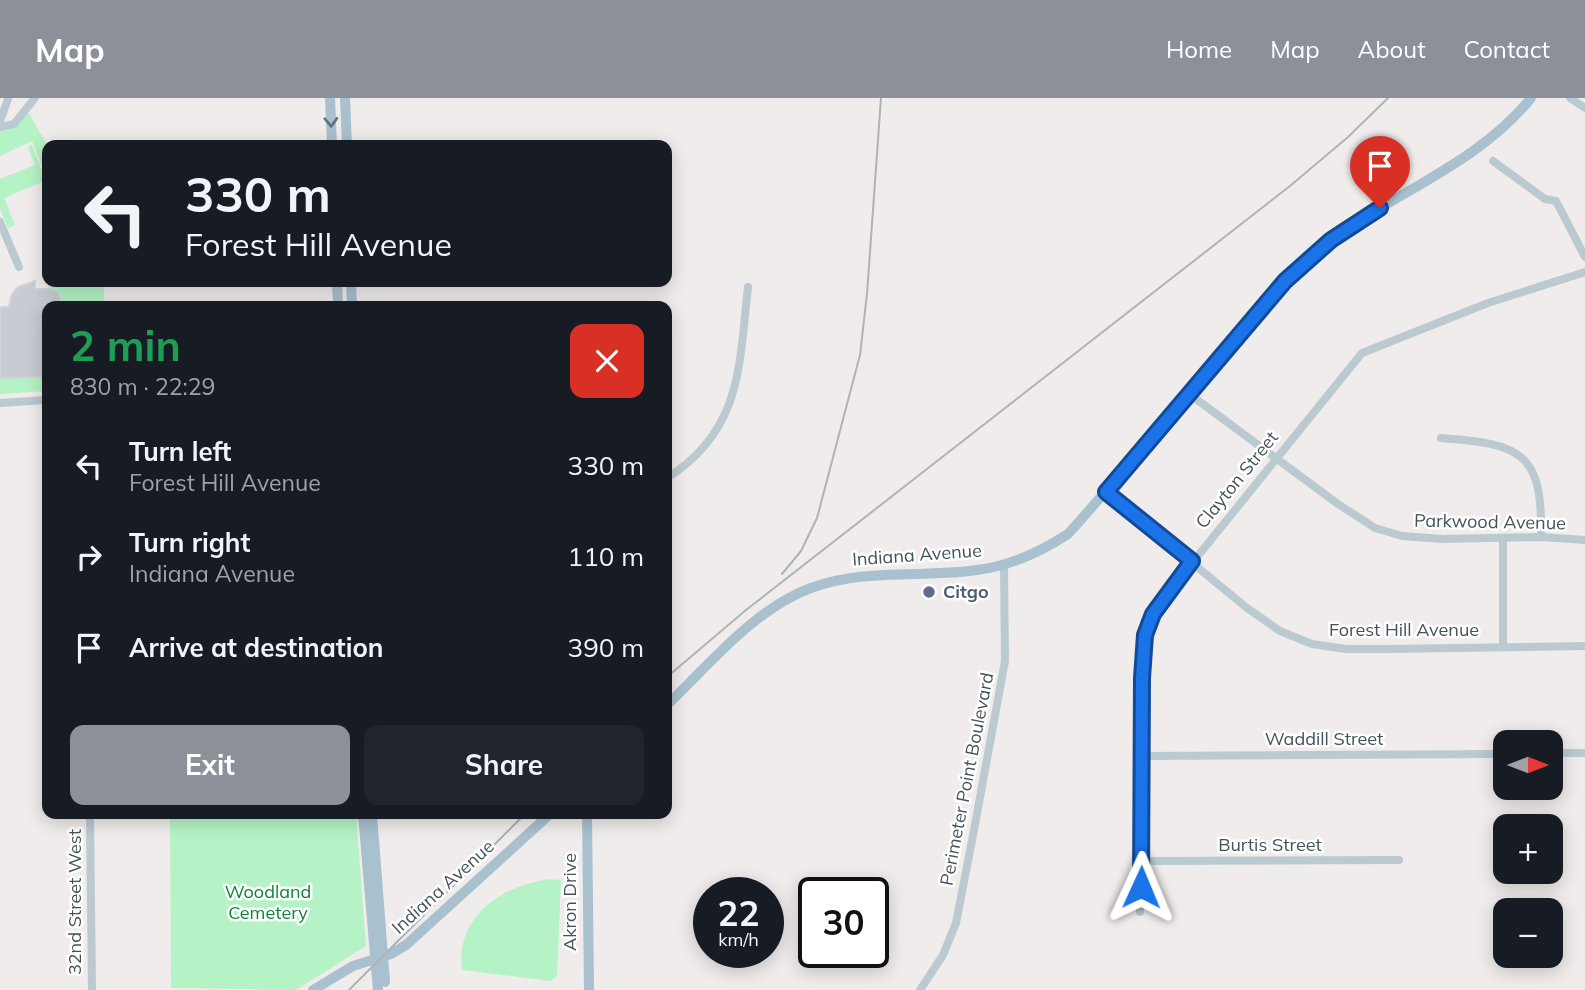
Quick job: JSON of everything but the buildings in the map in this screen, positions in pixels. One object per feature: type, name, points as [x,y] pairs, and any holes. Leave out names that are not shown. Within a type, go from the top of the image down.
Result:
[{"type":"main road","points":[[330,98],[332,140]]},
{"type":"main road","points":[[345,98],[347,140]]},
{"type":"main road","name":"Indiana Avenue","points":[[672,700],[745,631],[775,607],[809,589],[842,578],[876,574],[969,571],[1004,565],[1038,553],[1068,534],[1240,331],[1312,255],[1340,233],[1478,147],[1513,118],[1531,98]]},
{"type":"main road","points":[[364,819],[378,958],[385,990]]},
{"type":"main road","points":[[372,819],[378,990]]},
{"type":"main road","name":"Indiana Avenue","points":[[313,990],[353,966],[407,945],[545,819]]},
{"type":"main road","name":"Akron Drive","points":[[586,819],[589,990]]},
{"type":"street","points":[[0,127],[14,124],[36,98]]},
{"type":"street","points":[[1570,98],[1585,108]]},
{"type":"street","points":[[0,121],[8,99]]},
{"type":"street","points":[[1493,160],[1545,199],[1556,201],[1585,257]]},
{"type":"street","points":[[0,222],[19,267]]},
{"type":"street","name":"Clayton Street","points":[[1140,912],[1142,678],[1145,635],[1153,614],[1192,561],[1363,353],[1488,303],[1585,272]]},
{"type":"street","points":[[672,475],[691,463],[723,421],[735,389],[748,287]]},
{"type":"street","name":"Parkwood Avenue","points":[[1188,393],[1361,520],[1387,532],[1418,538],[1541,537],[1585,540]]},
{"type":"street","points":[[0,403],[42,400]]},
{"type":"street","points":[[1441,438],[1499,445],[1521,456],[1533,471],[1538,485],[1541,537]]},
{"type":"street","name":"Forest Hill Avenue","points":[[1106,492],[1267,622],[1312,644],[1346,649],[1585,646]]},
{"type":"street","points":[[1503,538],[1503,646]]},
{"type":"street","name":"Perimeter Point Boulevard","points":[[920,990],[943,955],[956,923],[972,843],[1005,661],[1004,565]]},
{"type":"street","points":[[1563,753],[1585,753]]},
{"type":"street","name":"Waddill Street","points":[[1143,756],[1493,754]]},
{"type":"street","name":"32nd Street West","points":[[90,819],[92,990]]},
{"type":"street","name":"Burtis Street","points":[[1141,861],[1399,860]]},
{"type":"green space","points":[[29,113],[44,140],[42,140],[42,166],[32,141],[0,156],[0,131],[10,129]]},
{"type":"green space","points":[[32,145],[42,171],[42,182],[4,198],[15,225],[8,228],[0,208],[0,179],[35,165],[28,147]]},
{"type":"green space","points":[[104,287],[104,301],[62,301],[61,296],[48,289]]},
{"type":"green space","points":[[42,377],[42,391],[0,394],[0,378]]},
{"type":"green space","name":"Woodland Cemetery","points":[[170,819],[356,819],[366,946],[296,990],[171,988]]},
{"type":"green space","points":[[549,879],[561,880],[557,976],[551,981],[462,970],[466,934],[485,907],[514,889]]},
{"type":"railway","points":[[782,574],[801,551],[817,518],[860,355],[881,98]]},
{"type":"railway","points":[[672,673],[746,610],[1290,186],[1348,137],[1388,98]]},
{"type":"railway","points":[[349,990],[520,819]]},
{"type":"place","name":"Citgo","points":[[929,592]]},
{"type":"route","points":[[1141,887],[1143,647],[1153,614],[1192,561],[1106,492],[1285,281],[1340,233],[1380,208]]}]
